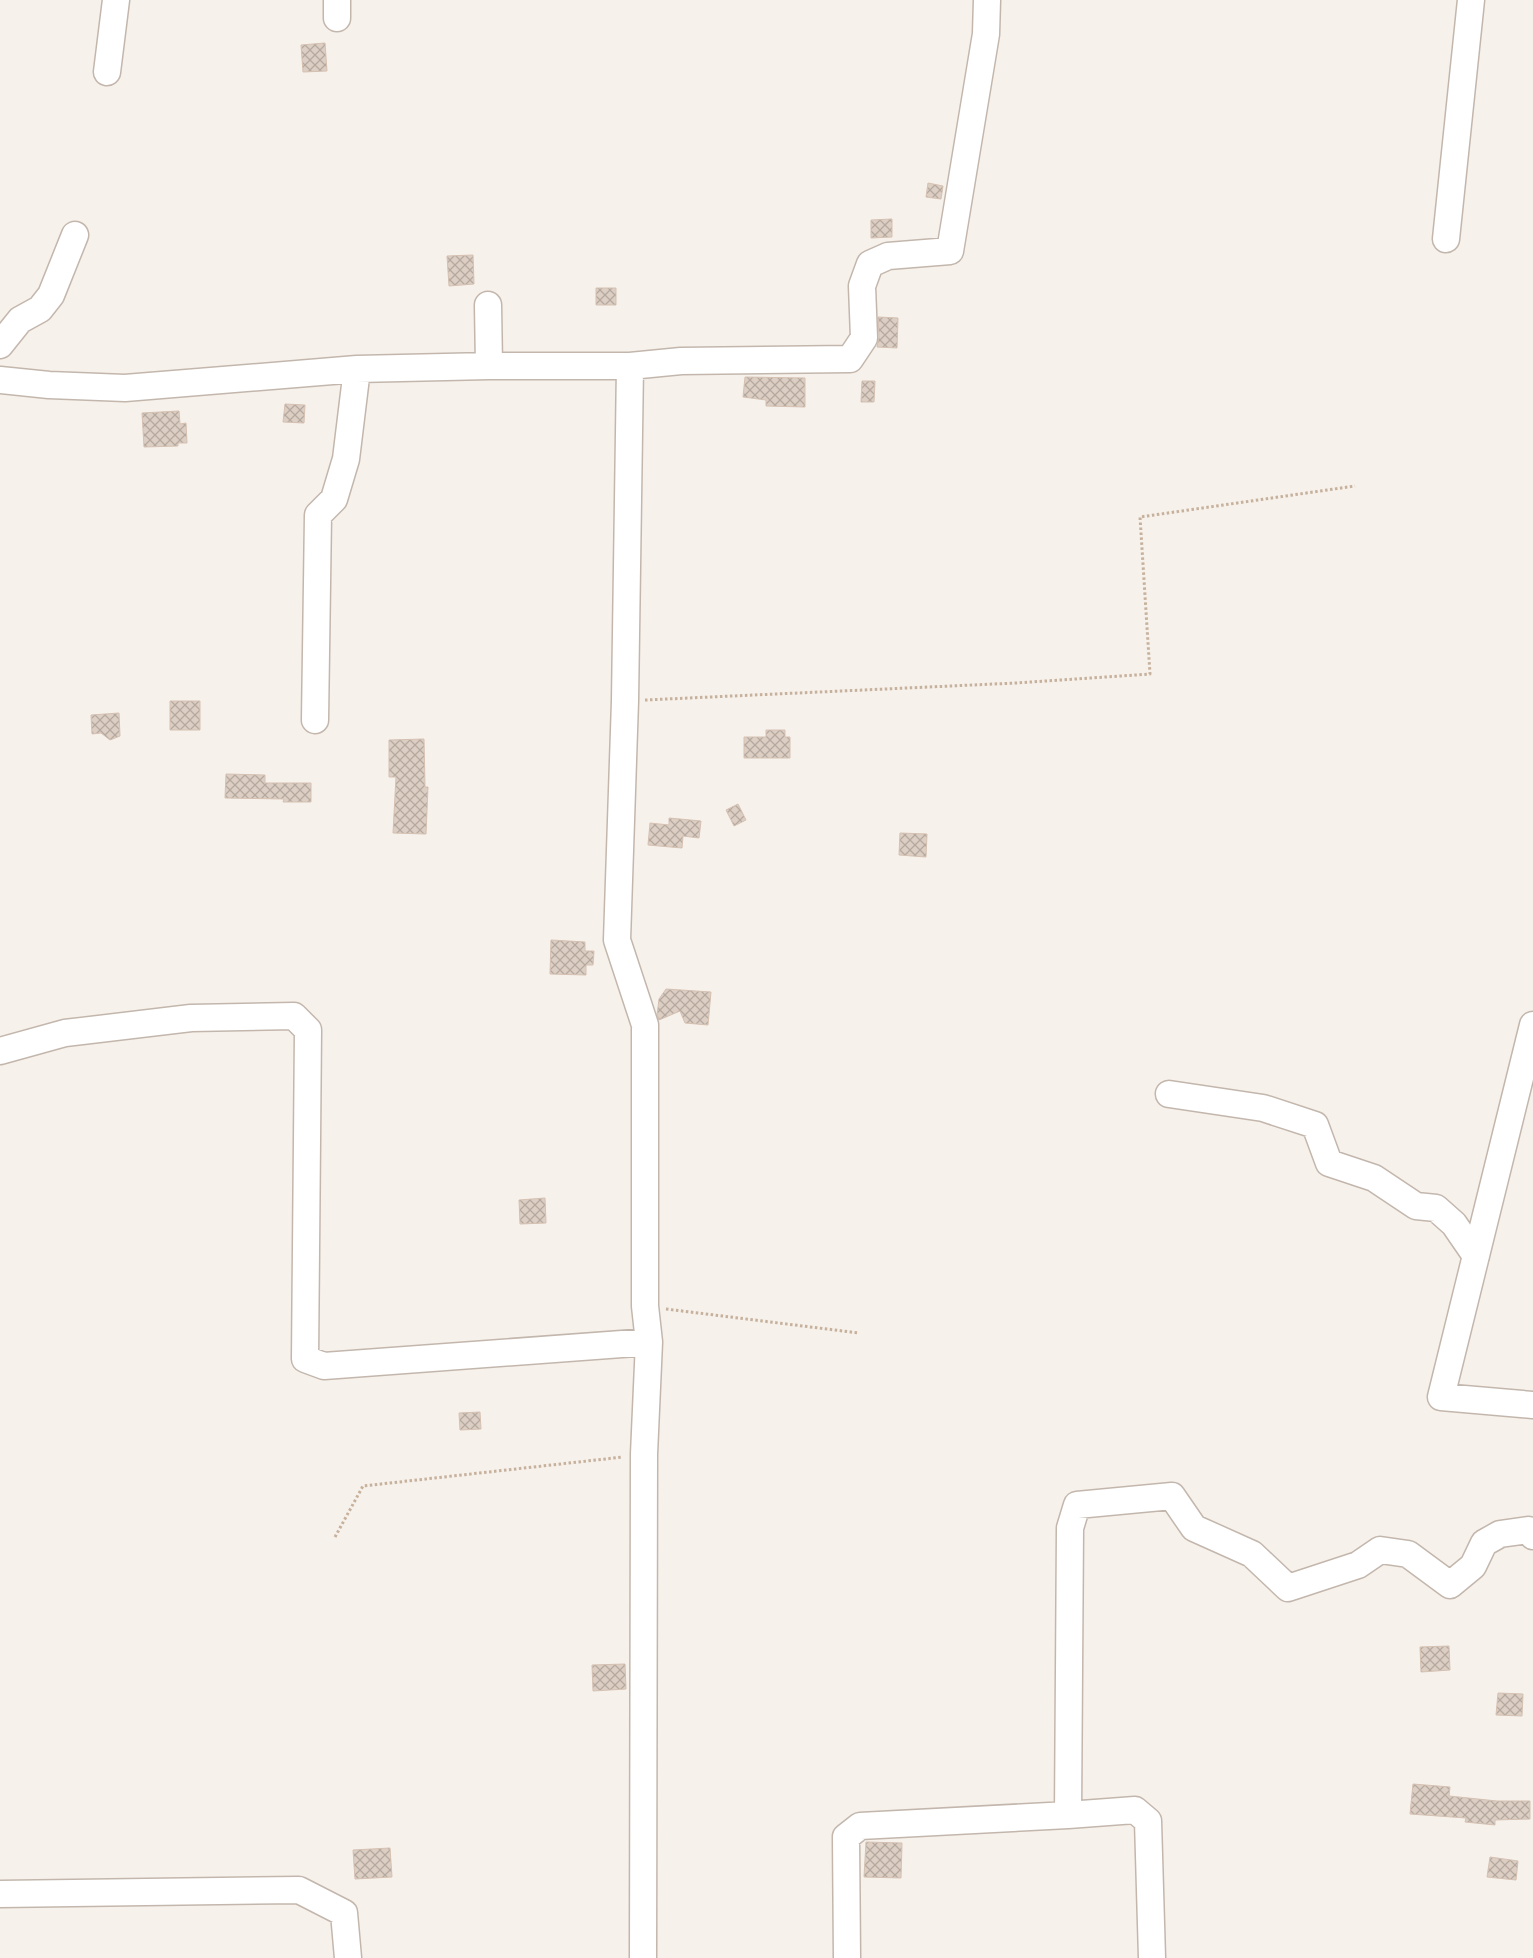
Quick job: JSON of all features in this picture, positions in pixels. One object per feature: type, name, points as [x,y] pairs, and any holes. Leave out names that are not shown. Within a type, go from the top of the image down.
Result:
[{"type":"street","points":[[107,72],[116,0]]},
{"type":"street","points":[[0,380],[49,385],[125,388],[357,369],[489,366],[630,366],[681,361],[850,359],[864,338],[862,286],[870,264],[888,256],[950,251],[986,34],[987,0]]},
{"type":"street","points":[[1446,239],[1471,0]]},
{"type":"street","points":[[0,345],[20,320],[40,309],[51,295],[75,235]]},
{"type":"street","points":[[488,305],[489,366]]},
{"type":"street","points":[[630,366],[625,701],[617,940],[645,1025],[645,1306],[649,1342],[644,1454],[643,1958]]},
{"type":"street","points":[[315,720],[318,515],[334,499],[346,459],[357,369]]},
{"type":"street","points":[[0,1051],[65,1033],[190,1018],[294,1016],[308,1030],[305,1359],[324,1366],[649,1342]]},
{"type":"street","points":[[1533,1025],[1441,1397],[1533,1405]]},
{"type":"street","points":[[1169,1094],[1263,1108],[1316,1125],[1329,1163],[1374,1178],[1416,1206],[1436,1208],[1454,1224],[1476,1256]]},
{"type":"street","points":[[1068,1814],[1070,1528],[1077,1505],[1172,1496],[1194,1528],[1252,1554],[1288,1588],[1358,1565],[1380,1550],[1408,1554],[1450,1585],[1473,1566],[1484,1543],[1500,1534],[1528,1530],[1533,1536]]},
{"type":"street","points":[[848,1958],[846,1837],[860,1826],[1135,1810],[1148,1821],[1152,1958]]},
{"type":"street","points":[[0,1894],[299,1890],[344,1913],[348,1958]]},
{"type":"path","points":[[625,701],[1016,683],[1150,674],[1140,517],[1355,486]]},
{"type":"path","points":[[645,1306],[859,1333]]},
{"type":"path","points":[[335,1536],[363,1486],[644,1454]]},
{"type":"building","points":[[325,43],[327,71],[303,72],[301,45]]},
{"type":"building","points":[[928,183],[943,186],[941,199],[926,197]]},
{"type":"building","points":[[892,219],[892,237],[871,238],[871,220]]},
{"type":"building","points":[[473,255],[474,284],[449,286],[447,256]]},
{"type":"building","points":[[596,288],[616,288],[616,305],[596,305]]},
{"type":"building","points":[[878,317],[898,318],[897,348],[877,347],[879,337]]},
{"type":"building","points":[[745,377],[805,378],[805,407],[766,406],[766,400],[743,397]]},
{"type":"building","points":[[862,381],[875,381],[874,402],[861,402]]},
{"type":"building","points":[[285,404],[305,405],[304,423],[283,422]]},
{"type":"building","points":[[179,411],[180,424],[186,423],[187,443],[178,443],[178,446],[144,447],[142,413]]},
{"type":"building","points":[[170,701],[200,701],[200,730],[170,730]]},
{"type":"building","points":[[119,713],[120,736],[110,740],[101,733],[92,734],[91,715]]},
{"type":"building","points":[[766,730],[785,730],[785,737],[790,737],[790,758],[744,758],[744,737],[766,737]]},
{"type":"building","points":[[424,739],[425,787],[428,787],[426,834],[393,833],[396,777],[389,777],[389,740]]},
{"type":"building","points":[[226,774],[265,775],[265,783],[311,783],[311,802],[283,802],[284,799],[225,798]]},
{"type":"building","points":[[738,804],[746,820],[734,826],[726,810]]},
{"type":"building","points":[[669,818],[701,821],[699,838],[683,836],[682,848],[648,845],[650,823],[669,825]]},
{"type":"building","points":[[900,833],[927,834],[926,857],[899,855]]},
{"type":"building","points":[[551,940],[585,942],[585,951],[594,951],[593,965],[586,965],[586,975],[550,974]]},
{"type":"building","points":[[666,989],[711,992],[708,1025],[685,1023],[680,1011],[659,1020],[657,1015],[659,999]]},
{"type":"building","points":[[545,1198],[546,1223],[520,1224],[519,1200]]},
{"type":"building","points":[[480,1412],[481,1429],[460,1430],[459,1413]]},
{"type":"building","points":[[1449,1646],[1450,1670],[1421,1672],[1420,1647]]},
{"type":"building","points":[[625,1664],[626,1689],[593,1691],[592,1665]]},
{"type":"building","points":[[1498,1693],[1523,1694],[1522,1716],[1496,1715]]},
{"type":"building","points":[[1413,1784],[1450,1787],[1449,1796],[1497,1801],[1530,1801],[1530,1819],[1495,1820],[1495,1825],[1465,1822],[1466,1818],[1410,1814]]},
{"type":"building","points":[[866,1842],[902,1843],[901,1878],[864,1877]]},
{"type":"building","points":[[390,1848],[392,1877],[355,1879],[353,1850]]},
{"type":"building","points":[[1490,1857],[1518,1861],[1516,1880],[1487,1877]]}]
